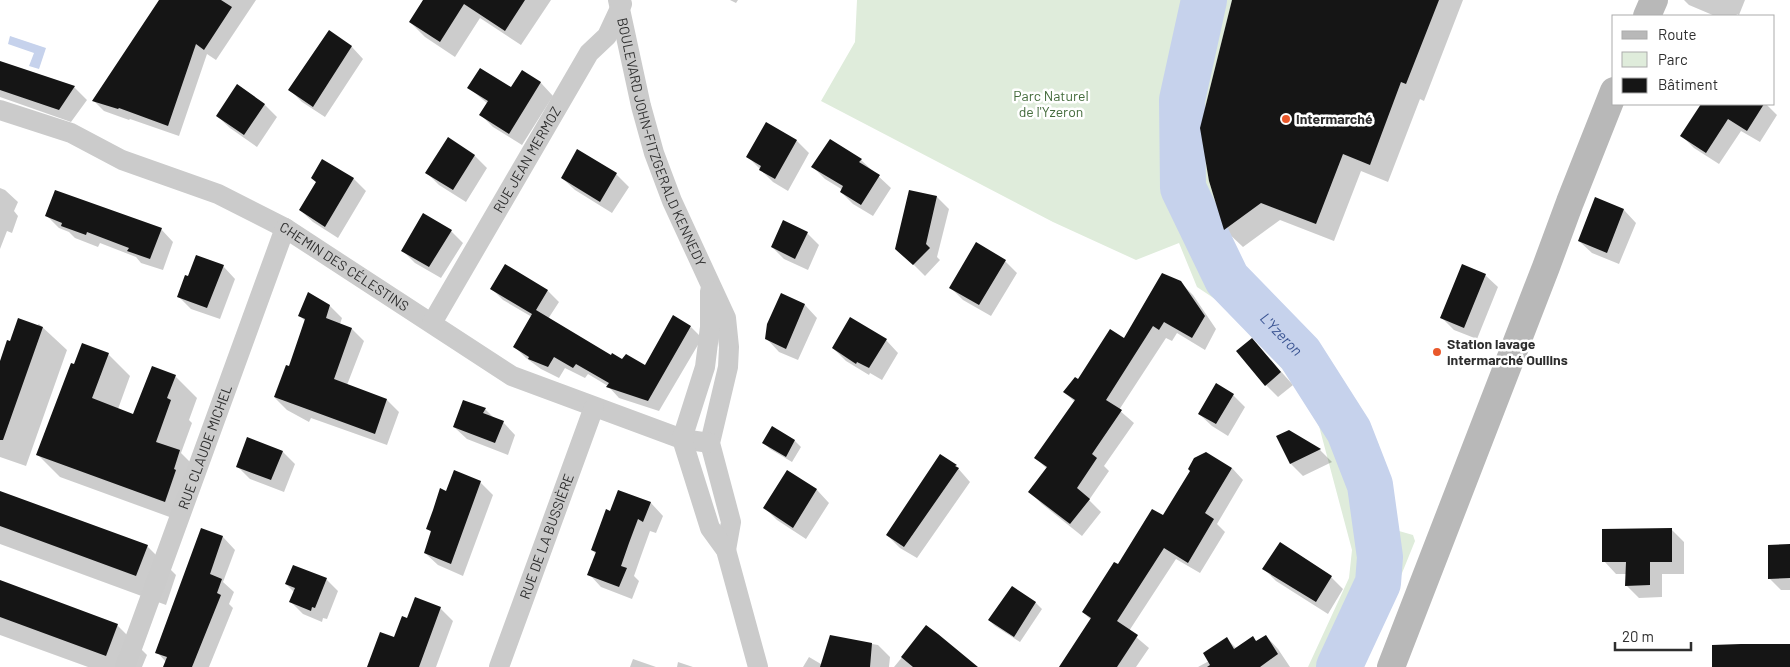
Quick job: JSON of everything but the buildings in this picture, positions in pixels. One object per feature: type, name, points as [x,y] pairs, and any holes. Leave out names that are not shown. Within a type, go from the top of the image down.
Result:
[{"type":"main road","points":[[1647,15],[1654,0]]},
{"type":"main road","points":[[1391,667],[1612,96]]},
{"type":"street","name":"BOULEVARD JOHN-FITZGERALD KENNEDY","points":[[621,2],[641,106],[654,153],[672,201],[726,318],[729,347],[728,368],[710,443]]},
{"type":"street","name":"RUE JEAN MERMOZ","points":[[432,323],[589,53],[607,36],[621,2]]},
{"type":"street","name":"CHEMIN DES CÉLESTINS","points":[[0,110],[71,134],[122,160],[218,194],[284,228],[512,376],[682,439],[710,443]]},
{"type":"street","name":"RUE CLAUDE MICHEL","points":[[125,667],[284,228]]},
{"type":"street","name":"BOULEVARD JOHN-FITZGERALD KENNEDY","points":[[682,439],[705,367],[710,327],[710,282]]},
{"type":"street","name":"RUE DE LA BUSSIÈRE","points":[[499,667],[594,407]]},
{"type":"street","points":[[682,439],[710,528],[726,550],[758,667]]},
{"type":"street","points":[[710,443],[731,522],[726,550]]},
{"type":"green space","name":"Parc Naturel de l'Yzeron","points":[[857,0],[1232,0],[1200,128],[1209,181],[1224,230],[1246,275],[1321,348],[1378,443],[1399,531],[1413,535],[1415,541],[1364,667],[1308,667],[1349,578],[1352,550],[1319,426],[1299,388],[1230,309],[1197,287],[1179,243],[1136,260],[1053,222],[821,101],[855,42]]},
{"type":"water","points":[[10,36],[46,48],[39,69],[29,66],[34,53],[8,44]]},
{"type":"waterway","name":"L'Yzeron","points":[[1204,0],[1182,100],[1183,188],[1227,279],[1300,354],[1349,431],[1370,485],[1380,557],[1378,583],[1339,667]]},
{"type":"place","name":"Intermarché","points":[[1286,119]]},
{"type":"place","name":"Station lavage intermarché Oullins","points":[[1437,352]]}]
